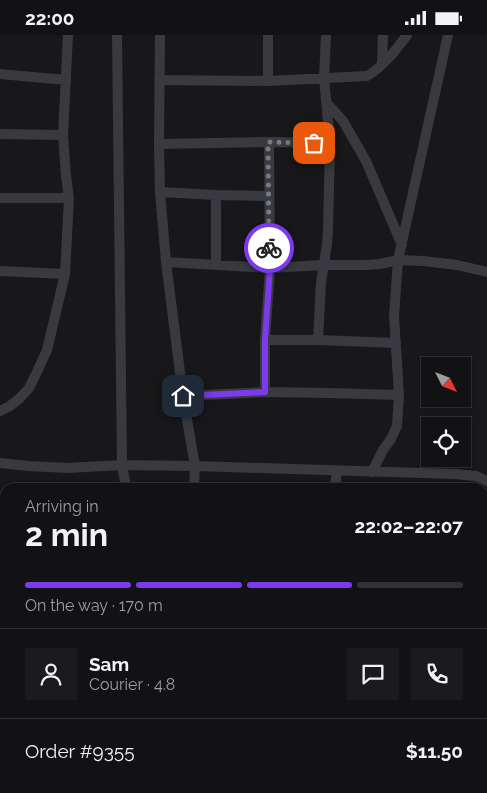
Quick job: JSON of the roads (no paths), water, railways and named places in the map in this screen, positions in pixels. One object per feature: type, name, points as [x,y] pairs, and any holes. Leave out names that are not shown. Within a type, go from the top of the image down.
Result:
[{"type":"street","points":[[0,411],[10,406],[29,388],[46,350],[64,274],[69,198],[63,135],[68,35]]},
{"type":"street","points":[[117,35],[122,465],[125,483]]},
{"type":"street","points":[[160,35],[160,192],[166,262],[183,396],[195,466],[194,483]]},
{"type":"street","points":[[268,35],[268,81]]},
{"type":"street","points":[[318,340],[320,283],[328,229],[330,143],[324,78],[326,35]]},
{"type":"street","points":[[382,64],[383,35]]},
{"type":"street","points":[[159,80],[268,81],[367,76],[382,64],[407,35]]},
{"type":"street","points":[[372,472],[397,426],[399,395],[394,316],[398,261],[448,35]]},
{"type":"street","points":[[0,74],[66,81]]},
{"type":"street","points":[[326,102],[343,121],[366,161],[402,245]]},
{"type":"street","points":[[0,134],[63,135]]},
{"type":"street","points":[[265,392],[265,340],[270,268],[268,142]]},
{"type":"street","points":[[159,144],[330,143]]},
{"type":"street","points":[[160,192],[269,195]]},
{"type":"street","points":[[216,195],[216,265]]},
{"type":"street","points":[[0,199],[69,198]]},
{"type":"street","points":[[166,262],[270,268],[365,265],[398,261],[438,262],[487,272]]},
{"type":"street","points":[[0,271],[64,274]]},
{"type":"street","points":[[265,340],[396,343]]},
{"type":"street","points":[[183,396],[265,392],[399,395]]},
{"type":"street","points":[[0,463],[67,468],[122,465],[195,466],[455,474],[476,477],[487,481]]},
{"type":"street","points":[[336,483],[337,471]]}]
